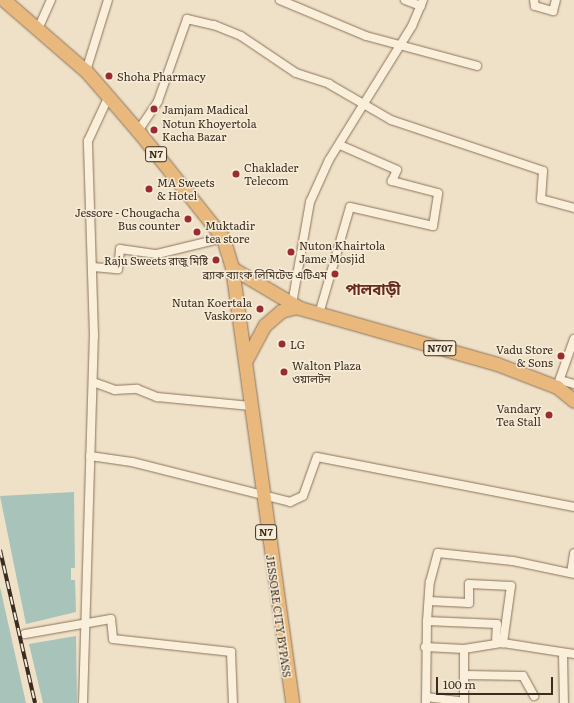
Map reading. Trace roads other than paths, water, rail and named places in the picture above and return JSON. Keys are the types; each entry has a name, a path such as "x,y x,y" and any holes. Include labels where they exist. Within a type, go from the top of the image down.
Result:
{"highway":[{"name":"N7","path":"4,0 86,71 138,131 222,238 232,268 245,361"},
{"path":"232,268 296,306"},
{"path":"245,361 256,336 272,318 285,309 296,306"},
{"name":"N707","path":"296,306 319,314 497,364 559,384 574,401"},
{"name":"JESSORE CITY BYPASS","path":"245,361 262,497 292,703"}],"street":[{"path":"38,29 51,0"},
{"path":"86,71 108,0"},
{"path":"280,0 366,36 401,43 477,66"},
{"path":"296,306 310,202 340,145 401,43 422,3 405,0"},
{"path":"534,0 535,6 553,11 556,0"},
{"path":"138,131 158,100 187,19 241,36 296,73 329,84 350,94 363,107 461,146 543,171 541,199 574,208"},
{"path":"83,703 84,623 93,382 93,267 88,141 108,98"},
{"path":"319,314 350,207 433,226 438,194 392,181 397,170 340,145"},
{"path":"93,267 118,269 120,249 157,254 222,238"},
{"path":"574,339 559,384 574,384"},
{"path":"93,382 115,390 136,389 157,397 251,406"},
{"path":"90,456 132,462 262,497 300,500 317,457 574,507"},
{"path":"464,649 464,703 426,700 427,621 429,601 438,553 513,561 572,574 574,553"},
{"path":"429,601 469,603 469,584 511,586 500,643"},
{"path":"25,634 111,619 113,639 231,652 233,703"},
{"path":"427,621 497,624 500,643"},
{"path":"426,647 464,649 500,643 563,654 574,654"},
{"path":"563,654 564,703"},
{"path":"465,675 522,676 534,696"}],"water":[{"path":"74,492 75,568 71,568 71,580 75,580 76,612 26,624 0,496"},
{"path":"0,587 26,703 0,703"},
{"path":"76,636 77,703 43,703 29,644"}],"railway":[{"path":"0,550 35,703"}],"place":[{"name":"Shoha Pharmacy","path":"109,76"},
{"name":"Jamjam Madical","path":"154,109"},
{"name":"Notun Khoyertola Kacha Bazar","path":"154,130"},
{"name":"Chaklader Telecom","path":"236,174"},
{"name":"MA Sweets & Hotel","path":"149,189"},
{"name":"Jessore - Chougacha Bus counter","path":"188,219"},
{"name":"Muktadir tea store","path":"197,232"},
{"name":"Nuton Khairtola Jame Mosjid","path":"291,252"},
{"name":"Raju Sweets রাজু মিষ্টি","path":"216,260"},
{"name":"ব্র্যাক ব্যাংক লিমিটেড এটিএম","path":"335,274"},
{"name":"Nutan Koertala Vaskorzo","path":"260,309"},
{"name":"LG","path":"282,344"},
{"name":"Vadu Store & Sons","path":"561,356"},
{"name":"Walton Plaza ওয়ালটন","path":"284,372"},
{"name":"Vandary Tea Stall","path":"549,415"}],"district":[{"name":"পালবাড়ী","path":"373,289"}]}
